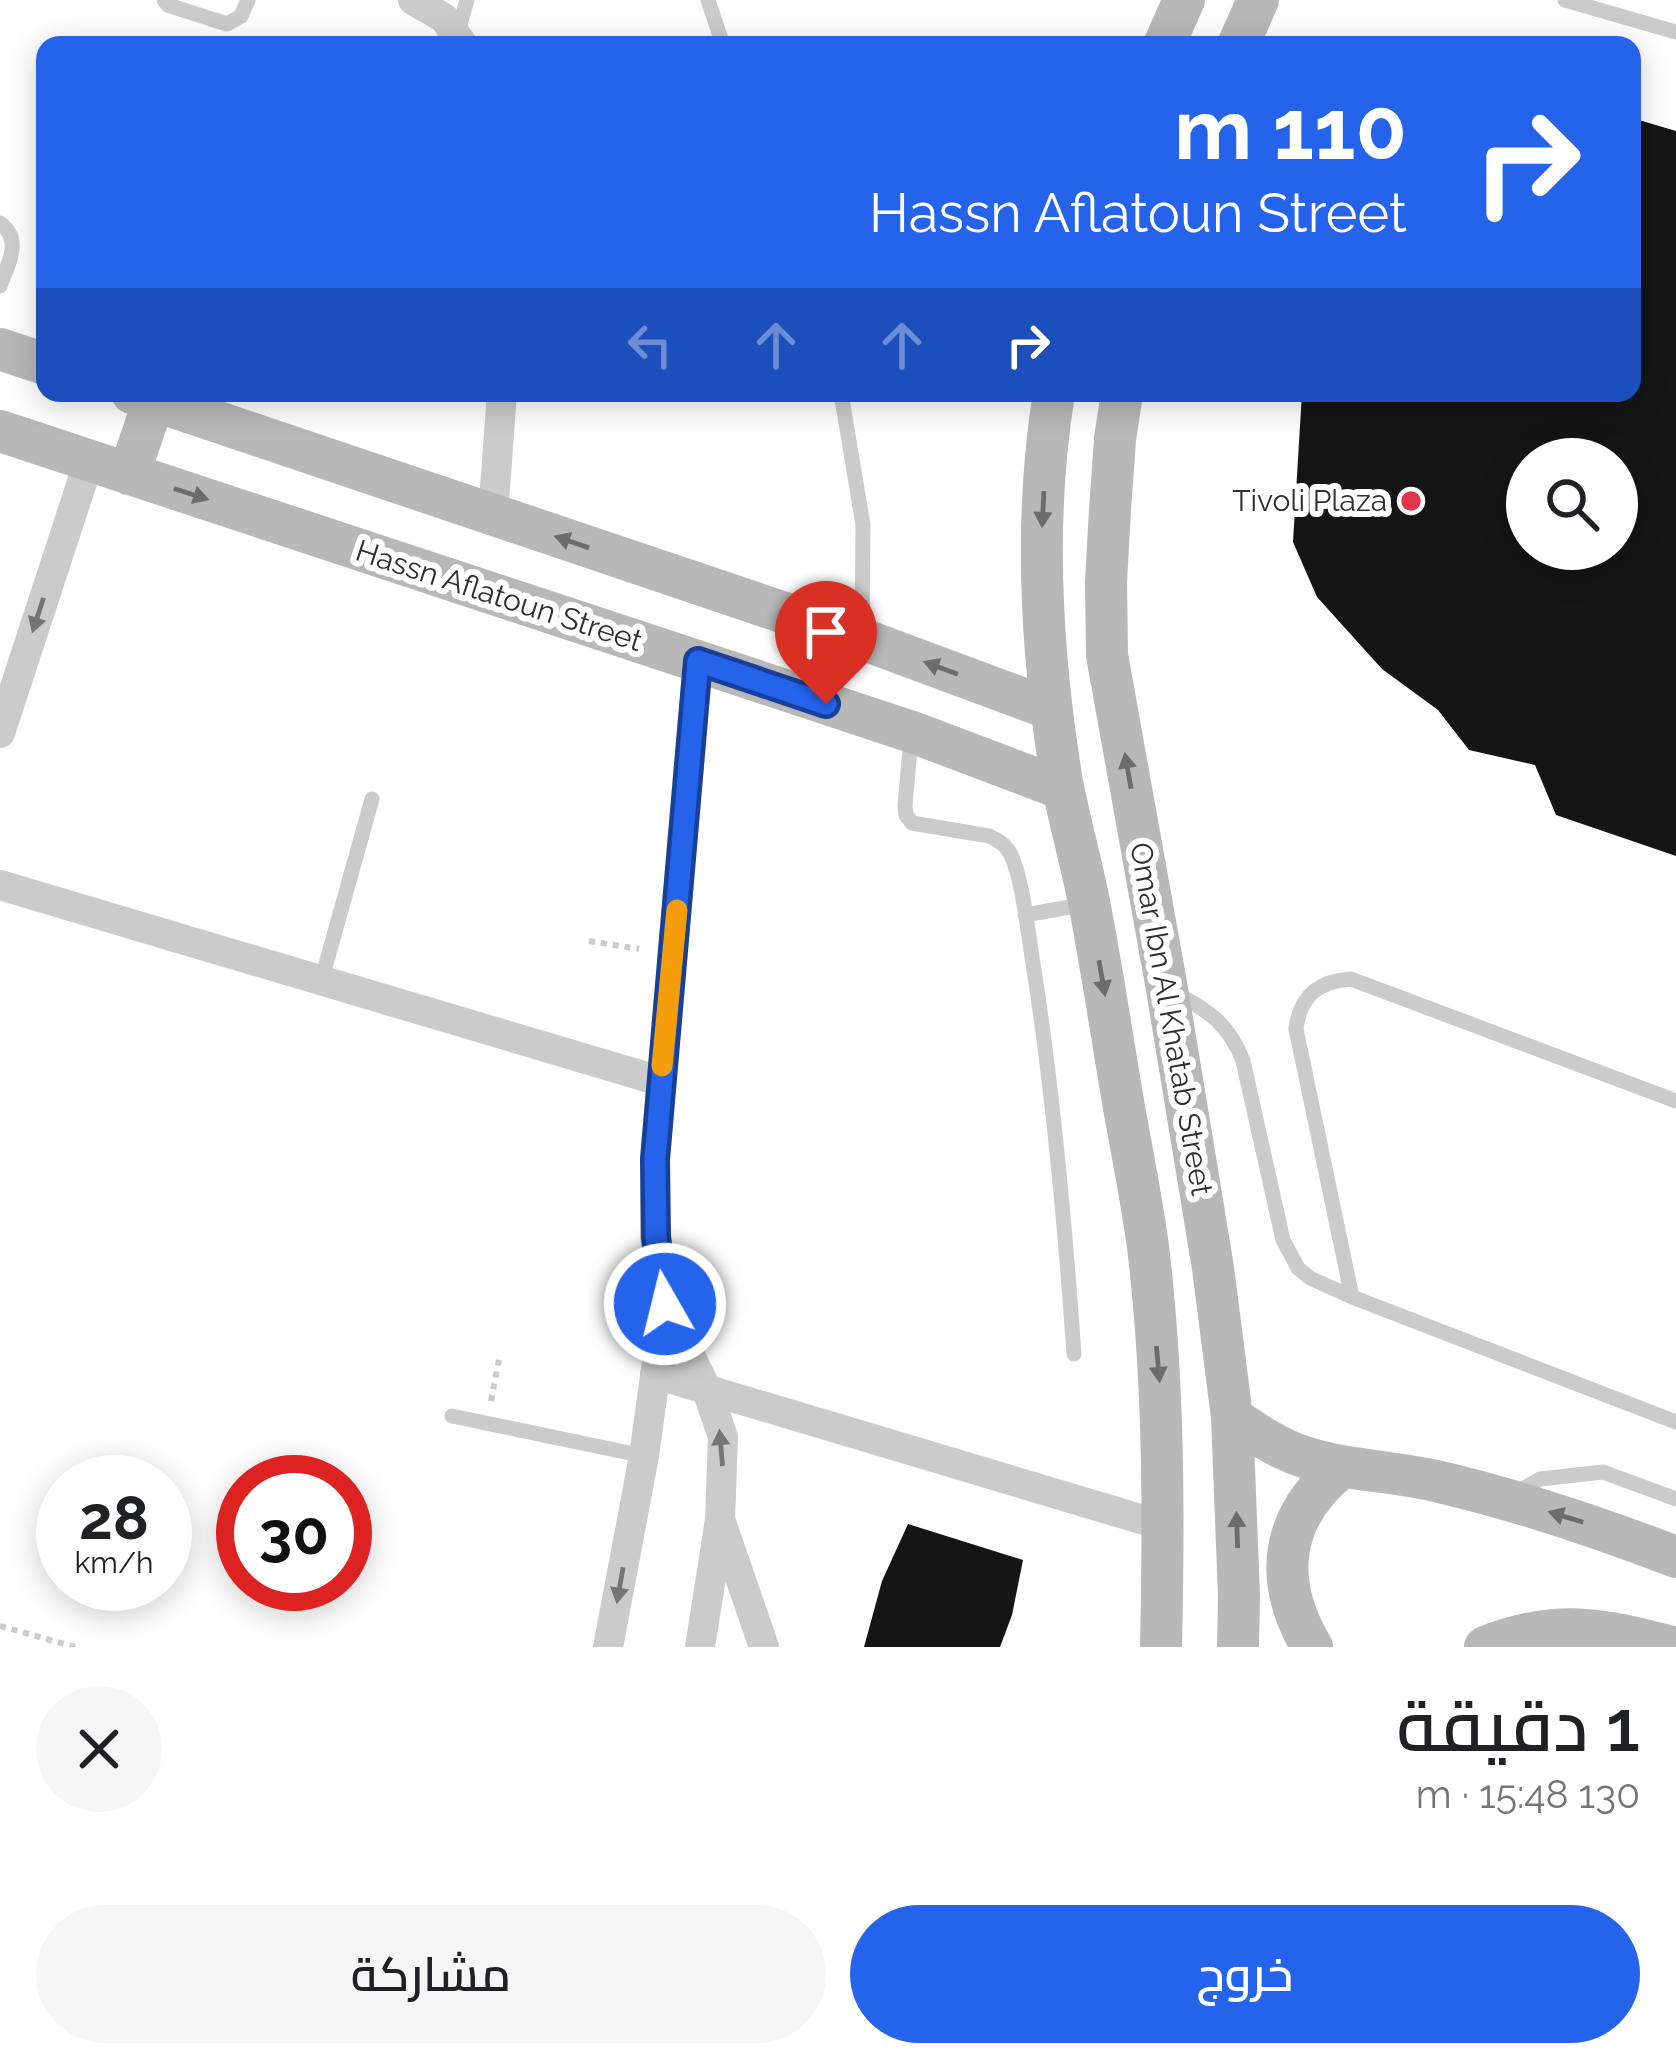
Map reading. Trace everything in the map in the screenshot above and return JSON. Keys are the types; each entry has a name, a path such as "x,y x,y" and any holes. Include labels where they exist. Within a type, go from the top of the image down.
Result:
{"street":[{"path":"412,0 444,18 457,36"},
{"path":"1168,36 1184,0"},
{"path":"1242,36 1258,0"},
{"path":"0,349 36,361"},
{"path":"0,733 7,685 109,467 164,402"},
{"path":"172,402 862,639 1051,709"},
{"path":"493,515 501,402"},
{"name":"Omar Ibn Al Khatab Street","path":"1052,402 1042,520 1043,617 1051,709 1148,1246 1160,1386 1161,1647"},
{"name":"Omar Ibn Al Khatab Street","path":"1121,402 1109,529 1107,655 1213,1268 1232,1417 1238,1647"},
{"name":"Hassn Aflatoun Street","path":"0,431 912,732 1064,788"},
{"path":"608,1647 644,1456 665,1304 656,1237 655,1159 698,661"},
{"path":"0,885 661,1081"},
{"path":"665,1304 707,1390 723,1437 720,1520 700,1647"},
{"path":"655,1375 1164,1526"},
{"path":"1232,1417 1267,1441 1302,1456 1507,1498 1676,1557"},
{"path":"1312,1647 1290,1602 1288,1551 1306,1503 1342,1467"},
{"path":"720,1520 764,1647"},
{"path":"1485,1647 1519,1634 1565,1628 1614,1632 1672,1647"}],"lane":[{"path":"164,0 227,24 241,16 248,0"},
{"path":"461,36 467,0"},
{"path":"708,0 721,36"},
{"path":"1565,0 1676,32"},
{"path":"0,223 8,229 13,248 0,286"},
{"path":"842,402 863,525 862,639"},
{"path":"912,732 906,815 912,823 989,836 1012,859 1046,1052 1062,1184 1074,1354"},
{"path":"320,982 371,799"},
{"path":"1025,915 1089,904"},
{"path":"1352,1297 1296,1029 1298,1012 1318,986 1351,980 1676,1101"},
{"path":"1167,989 1213,1014 1237,1042 1282,1240 1298,1268 1352,1297 1676,1422"},
{"path":"452,1416 644,1456"},
{"path":"1507,1498 1540,1479 1604,1472 1676,1499"}],"path":[{"path":"590,941 674,954"},
{"path":"487,1423 500,1354"},
{"path":"0,1626 75,1647"}],"building":[{"name":"Tivoli Plaza","path":"1641,121 1676,131 1676,856 1556,815 1535,765 1469,750 1438,710 1382,669 1317,597 1293,542 1301,402 1641,402"},
{"path":"908,1524 1023,1560 1000,1647 864,1647 882,1581"}],"slow traffic":[{"path":"662,1066 677,910"}],"place":[{"name":"Tivoli Plaza","path":"1411,501"}],"route":[{"path":"665,1304 656,1237 655,1159 698,661 826,704"}]}
